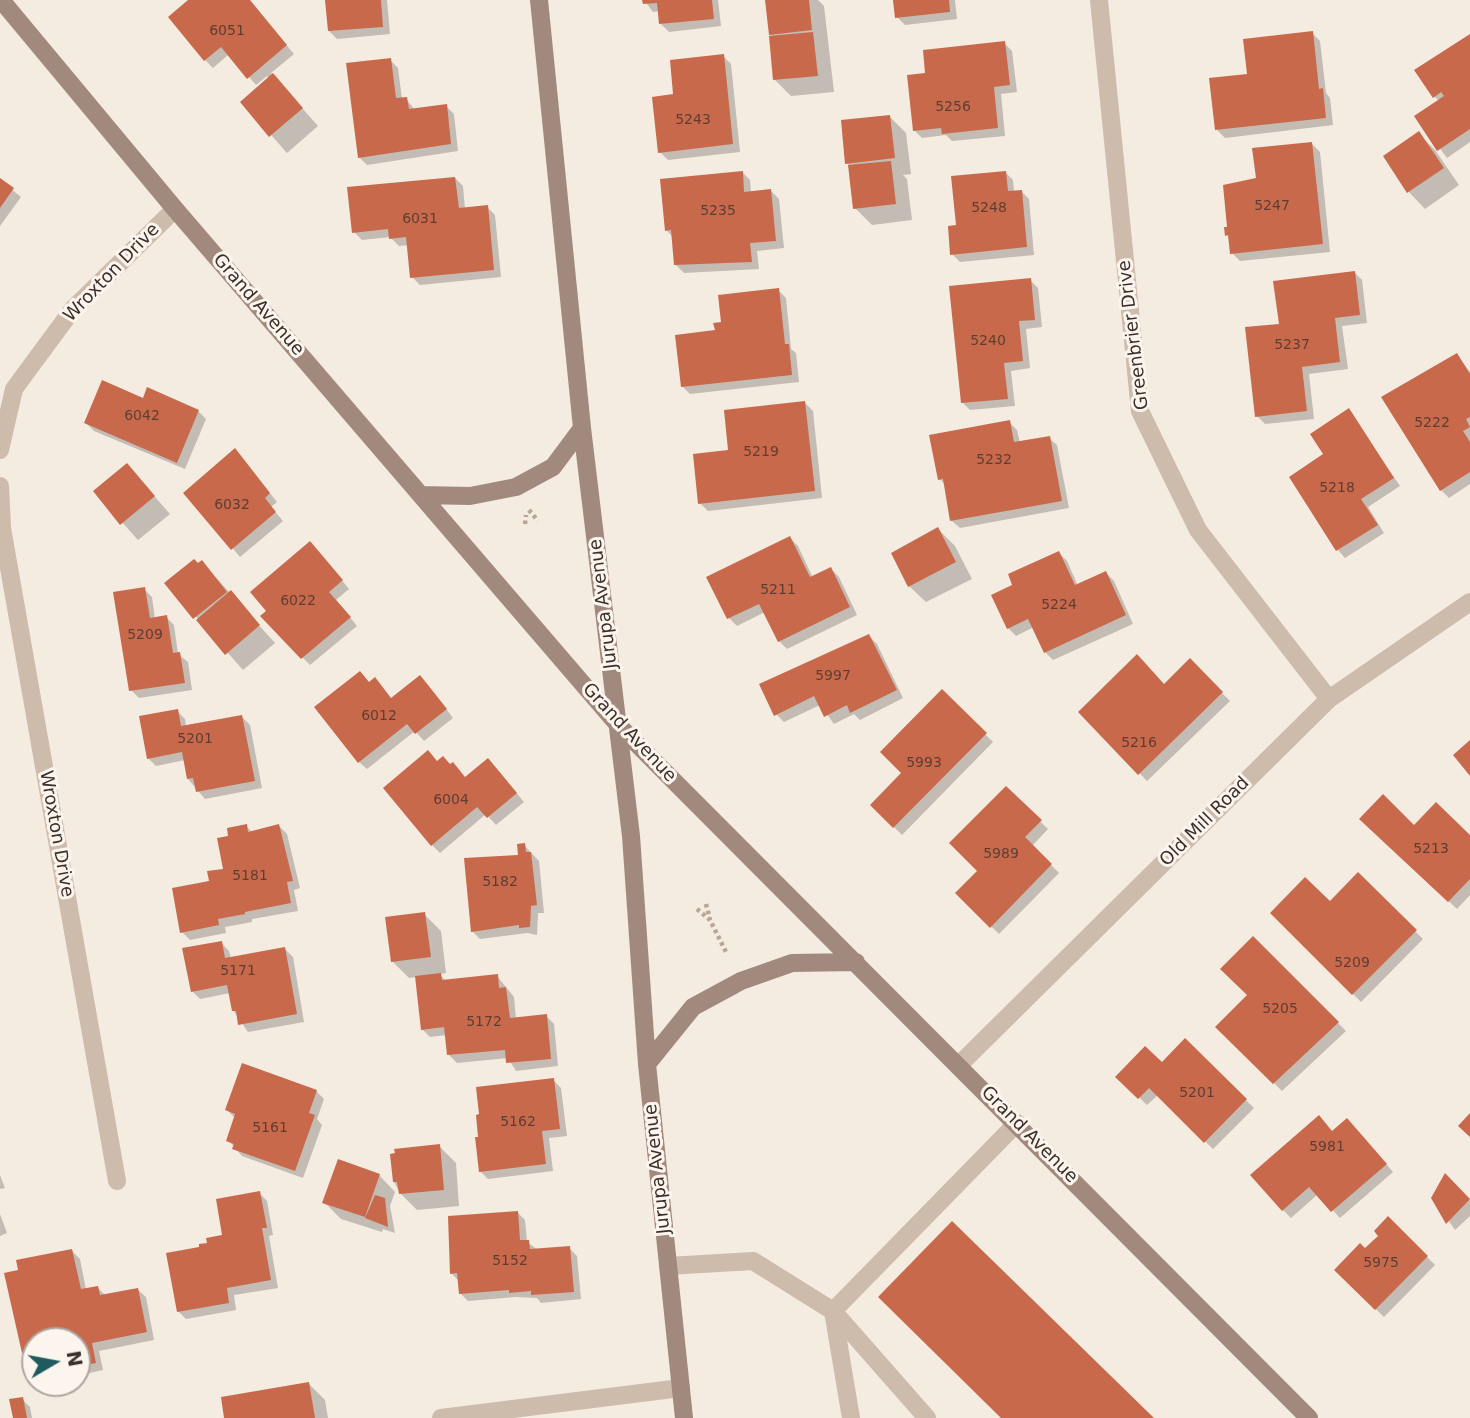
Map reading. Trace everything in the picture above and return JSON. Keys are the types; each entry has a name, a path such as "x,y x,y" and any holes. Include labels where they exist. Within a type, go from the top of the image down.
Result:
{"main road":[{"name":"Grand Avenue","path":"1,0 175,209 619,726 1309,1418"},
{"name":"Jurupa Avenue","path":"539,0 582,428 631,836 647,1064 684,1418"},
{"path":"421,495 470,496 516,487 553,467 582,428"},
{"path":"647,1064 693,1007 741,981 792,963 856,962"}],"street":[{"name":"Greenbrier Drive","path":"1099,0 1140,411 1198,530 1329,699"},
{"name":"Wroxton Drive","path":"0,450 14,388 73,309 175,209"},
{"name":"Wroxton Drive","path":"0,486 2,528 117,1181"},
{"name":"Old Mill Road","path":"959,1065 1329,699 1470,602"},
{"path":"833,1311 1017,1123"},
{"path":"668,1266 753,1261 833,1311 927,1418"},
{"path":"833,1311 851,1418"},
{"path":"441,1418 681,1388"}],"path":[{"path":"706,904 710,920 727,954"},
{"path":"696,909 710,920"}],"building":[{"path":"188,0 250,0 287,45 247,79 221,47 204,61 168,17"},
{"path":"325,0 381,0 383,27 328,31"},
{"path":"642,0 712,0 714,19 659,24 657,3 643,4"},
{"path":"765,0 809,0 812,30 769,35"},
{"path":"893,0 949,0 950,12 895,18"},
{"path":"1313,31 1319,89 1323,88 1326,118 1215,130 1209,78 1247,74 1243,39"},
{"path":"813,32 818,76 773,80 769,36"},
{"path":"1470,34 1470,129 1437,151 1414,116 1444,96 1441,92 1433,98 1414,70"},
{"path":"1005,41 1010,85 994,87 998,128 942,134 941,128 913,131 907,75 925,73 923,50"},
{"path":"724,54 733,144 658,153 652,97 673,94 670,60"},
{"path":"391,58 396,98 407,97 409,109 447,104 451,144 358,158 346,63"},
{"path":"273,73 303,108 269,137 240,102"},
{"path":"890,115 895,158 845,164 841,120"},
{"path":"1419,131 1444,168 1407,193 1383,156"},
{"path":"1312,142 1323,244 1230,254 1228,235 1225,236 1224,227 1227,227 1223,185 1256,178 1252,148"},
{"path":"891,161 896,204 853,209 848,165"},
{"path":"743,171 744,192 771,189 776,241 750,243 752,262 674,265 671,230 665,231 660,179"},
{"path":"1006,171 1008,191 1022,190 1027,247 950,255 948,226 956,225 951,176"},
{"path":"455,177 459,208 488,205 494,270 410,278 406,237 389,239 388,229 352,233 347,187"},
{"path":"0,178 14,188 0,208"},
{"path":"1355,271 1360,315 1335,318 1340,362 1302,367 1307,411 1255,417 1245,327 1279,324 1273,281"},
{"path":"1031,278 1035,320 1019,321 1023,361 1004,363 1008,399 961,403 949,286"},
{"path":"779,288 785,344 789,344 792,375 681,387 675,335 715,330 713,323 721,322 718,295"},
{"path":"1457,353 1470,374 1470,417 1466,419 1470,427 1463,431 1470,442 1470,472 1440,491 1381,397"},
{"path":"102,380 143,398 147,387 199,410 177,463 84,423"},
{"path":"805,401 815,491 698,504 693,454 728,450 724,410"},
{"path":"1349,408 1394,478 1361,499 1378,525 1336,551 1289,477 1323,454 1310,434"},
{"path":"1010,420 1014,442 1050,436 1062,501 950,521 943,479 938,480 929,435"},
{"path":"235,448 270,493 265,498 276,512 231,550 183,493"},
{"path":"127,463 155,496 120,525 93,491"},
{"path":"938,527 956,562 908,587 891,553"},
{"path":"790,536 810,577 831,567 850,607 778,642 759,604 727,619 706,577"},
{"path":"310,541 343,580 329,592 351,617 301,659 260,616 266,611 250,592"},
{"path":"1059,551 1075,585 1106,571 1126,615 1044,653 1028,619 1007,629 991,595 1012,585 1008,574"},
{"path":"194,559 198,563 202,560 227,592 193,619 164,583"},
{"path":"145,587 150,618 167,615 173,653 180,652 185,683 129,691 113,592"},
{"path":"231,590 260,625 225,655 196,620"},
{"path":"869,634 897,690 850,713 847,705 824,717 814,696 774,716 759,684"},
{"path":"1137,654 1164,684 1190,658 1223,692 1138,775 1078,712"},
{"path":"360,671 369,682 375,677 391,698 420,675 447,709 415,734 407,724 358,763 314,707"},
{"path":"942,689 987,733 893,828 870,805 901,773 880,752"},
{"path":"178,709 181,726 242,715 255,781 196,792 193,778 187,779 182,752 147,759 139,716"},
{"path":"1470,740 1470,776 1453,755"},
{"path":"428,750 437,761 443,756 450,764 453,762 465,777 488,758 517,793 487,818 477,807 431,846 383,788"},
{"path":"1006,786 1042,820 1025,837 1052,864 990,928 955,893 977,871 949,843"},
{"path":"1383,794 1414,825 1436,802 1470,835 1470,879 1448,902 1359,819"},
{"path":"247,824 248,832 279,824 293,881 287,882 291,903 218,919 219,925 180,933 172,888 209,881 207,871 223,869 217,838 228,836 227,828"},
{"path":"525,843 526,852 531,852 537,905 531,906 530,927 519,928 519,925 471,932 464,858 518,855 517,844"},
{"path":"1358,872 1417,930 1352,995 1270,913 1305,877 1330,901"},
{"path":"425,912 431,957 391,962 385,917"},
{"path":"1253,936 1339,1022 1273,1084 1215,1027 1247,995 1220,969"},
{"path":"222,941 225,958 285,947 297,1014 238,1025 227,985 191,992 182,948"},
{"path":"441,973 442,980 498,974 499,988 506,987 510,1018 547,1014 551,1059 506,1063 505,1050 447,1055 444,1027 421,1030 415,976"},
{"path":"1185,1038 1247,1099 1204,1143 1149,1088 1138,1099 1115,1077 1145,1046 1162,1062"},
{"path":"242,1063 317,1090 309,1113 315,1115 295,1171 232,1149 234,1144 226,1141 235,1114 225,1110"},
{"path":"554,1078 560,1129 542,1131 546,1164 479,1172 475,1137 478,1137 476,1115 479,1114 476,1087"},
{"path":"1470,1113 1470,1137 1458,1126"},
{"path":"1319,1115 1332,1131 1347,1118 1387,1164 1331,1212 1309,1187 1282,1211 1250,1175"},
{"path":"440,1144 444,1190 399,1194 397,1182 393,1182 390,1154 395,1153 394,1149"},
{"path":"338,1159 380,1174 365,1217 322,1203"},
{"path":"1445,1173 1470,1199 1446,1224 1431,1198"},
{"path":"260,1191 267,1228 262,1228 271,1280 227,1288 229,1303 177,1312 166,1253 199,1247 199,1244 207,1243 206,1238 222,1235 216,1199"},
{"path":"375,1195 385,1198 388,1227 365,1218"},
{"path":"518,1211 520,1240 529,1240 530,1249 570,1246 574,1292 531,1295 531,1291 509,1293 509,1290 459,1294 457,1273 450,1274 448,1216"},
{"path":"1388,1216 1428,1256 1375,1310 1334,1270 1360,1243 1365,1248 1378,1236 1374,1231"},
{"path":"952,1221 1154,1418 1001,1418 878,1297"},
{"path":"72,1249 81,1289 98,1286 100,1295 138,1288 147,1332 92,1343 96,1363 91,1364 91,1327 21,1327 21,1349 4,1273 18,1270 16,1260"},
{"path":"309,1382 315,1418 224,1418 221,1397"},
{"path":"23,1397 27,1418 13,1418 9,1399"}]}
